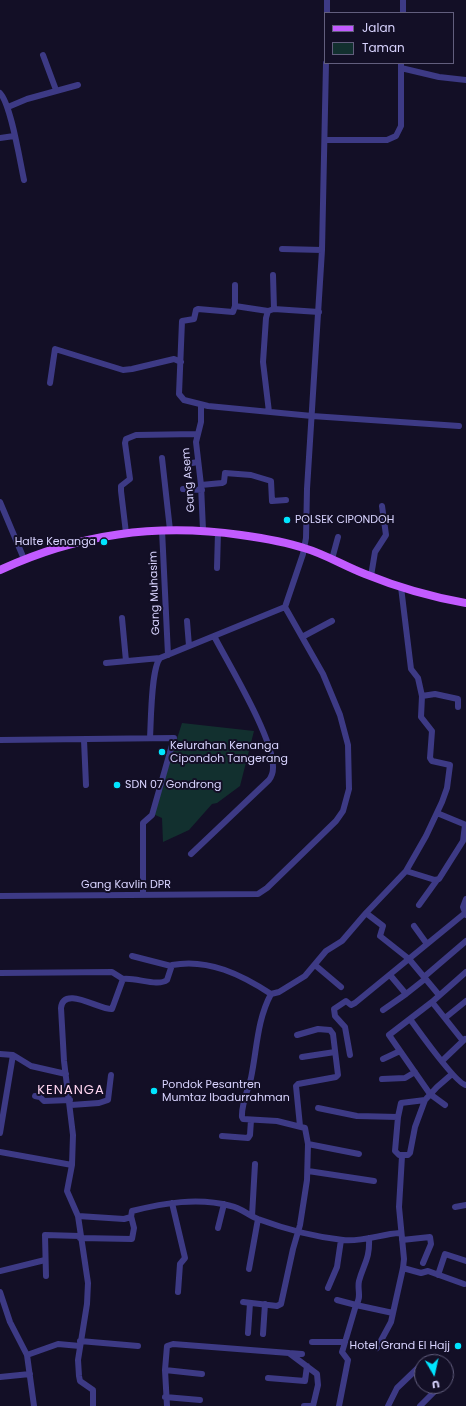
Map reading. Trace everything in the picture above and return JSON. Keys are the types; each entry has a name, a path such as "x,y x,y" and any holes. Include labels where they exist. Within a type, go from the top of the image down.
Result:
{"main road":[{"path":"0,570 24,559 91,539 126,532 203,530 264,538 304,548 401,587 466,603"}],"street":[{"path":"327,0 327,12"},
{"path":"402,12 403,0"},
{"path":"43,55 56,90"},
{"path":"326,64 322,250 304,548 285,607 302,636 332,621"},
{"path":"325,140 387,140 396,136 401,126 401,66 439,77 466,80"},
{"path":"8,107 56,90 78,85"},
{"path":"0,93 8,107 24,180"},
{"path":"0,138 14,136"},
{"path":"282,249 322,250"},
{"path":"269,412 263,362 266,318 271,310 274,275"},
{"path":"236,285 235,306 233,312 198,309 196,310 196,317 194,319 182,321 180,396 184,400 201,405 269,412 459,426"},
{"path":"235,306 271,310 319,312"},
{"path":"50,383 55,349 123,370 174,359 181,362"},
{"name":"Gang Asem","path":"201,405 200,427 197,434 198,462 202,487 203,530"},
{"path":"126,532 121,492 121,486 130,479 125,443 126,439 136,435 197,434"},
{"name":"Gang Muhasim","path":"162,458 166,530 168,655"},
{"path":"186,464 198,462"},
{"path":"183,489 222,483 225,473 251,475 271,481 272,501 286,500"},
{"path":"0,502 24,559"},
{"path":"371,576 375,552 386,535 382,506"},
{"path":"217,568 218,532"},
{"path":"332,559 338,537"},
{"path":"243,1302 277,1306 281,1304 292,1248 298,1232 308,1171 308,1144 306,1128 276,1121 243,1119 242,1115 250,1079 258,1029 266,1004 271,994 305,976 326,951 342,941 406,871 426,836 447,788 450,765 430,760 432,731 421,717 422,696 418,678 411,669 401,587"},
{"path":"106,663 160,658 285,607"},
{"path":"122,618 126,661"},
{"path":"187,621 189,646"},
{"path":"191,854 269,780 273,771 272,759 262,728 214,636"},
{"name":"Gang Kavlin DPR","path":"0,896 251,895 258,894 267,888 336,821 347,802 349,766 346,732 323,674 302,636"},
{"path":"150,738 153,685 157,663 160,658"},
{"path":"422,696 436,694 458,699 458,707"},
{"path":"0,740 174,738 152,815 143,823 143,895"},
{"path":"84,740 86,785"},
{"path":"419,905 463,841 466,825 437,813"},
{"path":"406,871 437,880"},
{"path":"350,1055 345,1027 336,1016 334,1009 344,1001 350,1005 353,1004 465,914 462,907 466,899"},
{"path":"366,913 384,928 380,936 409,959 439,995"},
{"path":"414,926 427,944"},
{"path":"383,1010 406,994 466,941"},
{"path":"132,956 171,966 180,963 199,964 220,968 239,975 271,994"},
{"path":"315,965 341,987"},
{"path":"0,973 112,972 123,979 130,978 164,982 167,980 171,966"},
{"path":"445,1104 430,1094 389,1035 432,1002 466,972"},
{"path":"390,975 406,994"},
{"path":"93,1406 93,1390 80,1381 79,1376 80,1343 87,1304 88,1283 78,1216 67,1191 72,1165 73,1135 61,1021 63,1002 66,998 74,998 112,1008 123,979"},
{"path":"445,1018 466,1001"},
{"path":"432,1002 464,1039 442,1061"},
{"path":"410,1019 452,1074 463,1085 466,1085"},
{"path":"297,1034 318,1030 330,1030 333,1034 338,1076 298,1084 296,1086 300,1126"},
{"path":"383,1059 400,1051"},
{"path":"302,1058 335,1052"},
{"path":"0,1054 13,1055 31,1066 66,1074"},
{"path":"0,1133 3,1104 13,1055"},
{"path":"382,1079 405,1078 415,1072"},
{"path":"402,1156 410,1153 415,1127 425,1100 452,1074"},
{"path":"35,1096 40,1097 44,1102 100,1103 108,1100 111,1075"},
{"path":"402,1156 395,1151 398,1117 402,1102 425,1100"},
{"path":"318,1108 357,1116 398,1117"},
{"path":"222,1136 248,1138 251,1120"},
{"path":"308,1144 359,1154"},
{"path":"0,1152 72,1165"},
{"path":"377,1348 388,1329 403,1268 402,1240 400,1233 399,1190 402,1156"},
{"path":"252,1216 255,1164"},
{"path":"308,1171 374,1181"},
{"path":"46,1276 45,1235 132,1239 134,1228 131,1216 132,1211 172,1203 199,1201 224,1204 232,1206 258,1219 298,1232 341,1240 355,1241 400,1233"},
{"path":"172,1203 185,1258 180,1264 178,1292"},
{"path":"218,1228 224,1204"},
{"path":"454,1207 466,1205"},
{"path":"78,1216 122,1219 131,1216"},
{"path":"249,1269 258,1219"},
{"path":"402,1240 430,1237 431,1244 423,1263"},
{"path":"339,1406 348,1360 342,1352 356,1305 359,1300 359,1282 367,1261 369,1238"},
{"path":"328,1288 337,1267 341,1240"},
{"path":"438,1275 445,1254 466,1261"},
{"path":"0,1271 45,1260"},
{"path":"403,1268 421,1273 428,1271 464,1284"},
{"path":"0,1292 10,1322 27,1355 34,1406"},
{"path":"337,1300 393,1313"},
{"path":"248,1332 250,1303"},
{"path":"263,1334 265,1304"},
{"path":"312,1342 345,1342"},
{"path":"27,1355 58,1344 80,1343 138,1346"},
{"path":"166,1406 165,1370 167,1346 173,1344 302,1354"},
{"path":"289,1353 313,1370 318,1377 313,1406 304,1406"},
{"path":"268,1378 305,1381 307,1366"},
{"path":"165,1370 202,1374"},
{"path":"388,1406 397,1388 414,1372"},
{"path":"0,1377 30,1374"},
{"path":"420,1406 432,1394"},
{"path":"165,1397 200,1400"}],"green space":[{"path":"182,723 254,731 240,786 217,803 212,804 189,830 163,842 162,818 153,814"}],"place":[{"name":"POLSEK CIPONDOH","path":"287,520"},
{"name":"Halte Kenanga","path":"104,542"},
{"name":"Kelurahan Kenanga Cipondoh Tangerang","path":"162,752"},
{"name":"SDN 07 Gondrong","path":"117,785"},
{"name":"Pondok Pesantren Mumtaz Ibadurrahman","path":"154,1091"},
{"name":"Hotel Grand El Hajj","path":"458,1346"}],"district":[{"name":"KENANGA","path":"71,1091"}]}
